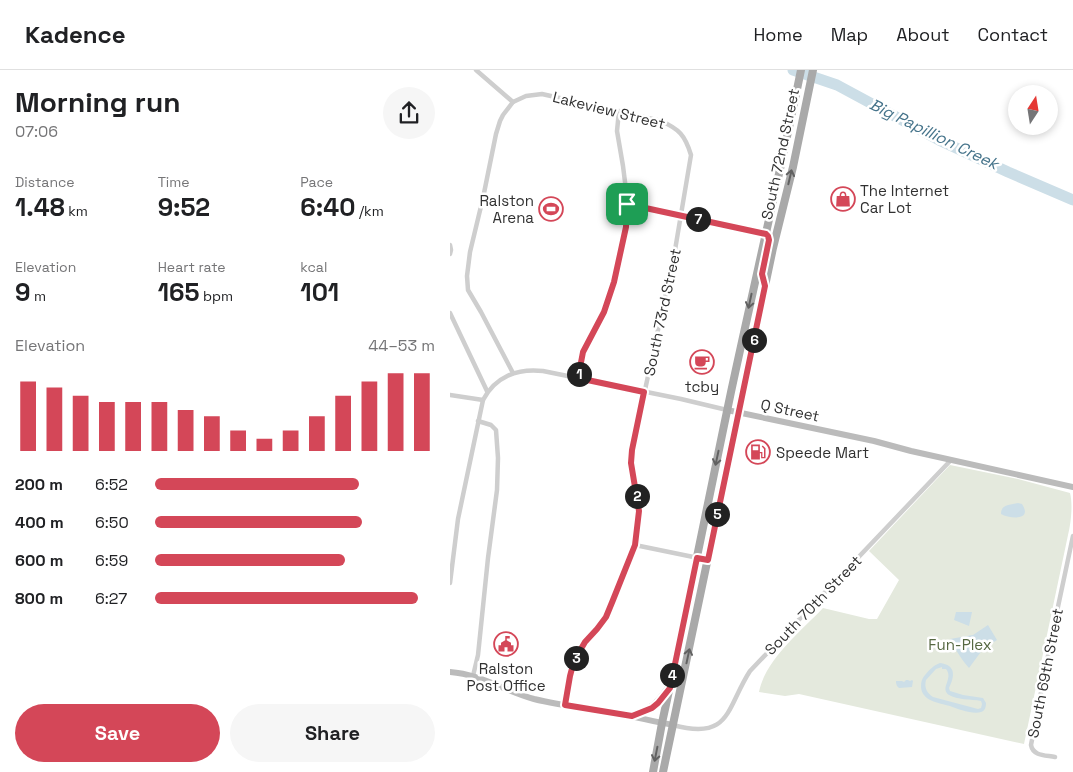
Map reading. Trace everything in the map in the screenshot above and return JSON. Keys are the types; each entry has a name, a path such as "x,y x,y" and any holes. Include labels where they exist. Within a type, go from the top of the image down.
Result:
{"main road":[{"name":"South 72nd Street","path":"653,772 727,410 801,70"},
{"name":"South 72nd Street","path":"663,772 765,286 813,70"},
{"path":"765,286 762,274 769,240 766,234"},
{"name":"Q Street","path":"727,410 874,441 1073,487"},
{"path":"450,672 459,672 473,676 525,696 673,725"},
{"path":"632,716 652,708 670,688"}],"street":[{"path":"476,70 513,102 503,115 496,134 470,252 468,290 513,373"},
{"name":"Lakeview Street","path":"513,102 526,96 542,94 661,120 682,134 688,143"},
{"path":"578,378 583,352 604,312 614,282 626,227 627,204 617,131 620,111"},
{"name":"South 73rd Street","path":"565,705 574,661 585,642 606,617 635,545 639,511 631,456 661,319 681,215 691,154 688,143"},
{"path":"627,204 766,234"},
{"path":"450,245 450,254"},
{"path":"450,313 487,392"},
{"name":"Q Street","path":"482,400 493,385 513,373 534,370 727,410"},
{"path":"450,395 482,400 458,519 450,583"},
{"path":"473,676 478,655 498,475 496,430 491,425 478,421"},
{"name":"South 70th Street","path":"673,725 700,729 722,721 750,671 951,460"},
{"name":"South 69th Street","path":"1055,757 1036,754 1031,744 1073,536"},
{"path":"635,545 708,560"}],"green space":[{"name":"Fun-Plex","path":"950,465 1018,479 1070,493 1071,519 1069,530 1024,744 799,694 785,696 759,692 768,669 776,657 823,608 869,619 877,619 899,580 869,551"}],"shaded area":[{"path":"1018,503 1022,504 1025,510 1023,516 1014,518 1001,514 1004,507"},
{"path":"956,612 972,612 969,626 954,620"},
{"path":"988,625 997,640 983,649 969,668 950,639 973,635"},
{"path":"940,663 949,666 953,672 950,691 983,698 986,703 983,711 974,713 966,711 936,702 924,695 921,686 922,679 934,666","holes":["942,667 942,669 946,669 948,673 946,692 952,697 981,701 981,708 978,709 933,697 929,694 926,688 926,680 936,669"]},
{"path":"906,680 913,681 912,687 899,688 897,686 896,681 904,682"}],"waterway":[{"name":"Big Papillion Creek","path":"793,70 837,85 939,140 1073,200"}],"place":[{"name":"The Internet Car Lot","path":"843,199"},
{"name":"Ralston Arena","path":"551,209"},
{"name":"tcby","path":"702,362"},
{"name":"Speede Mart","path":"758,452"},
{"name":"Ralston Post Office","path":"506,644"}],"route":[{"path":"627,204 766,234 769,240 762,274 765,286 708,560 697,558 670,688 652,708 632,716 565,705 574,661 585,642 606,617 635,545 639,511 631,463 644,392 578,378 583,352 604,312 614,282 626,227 627,204"}]}
